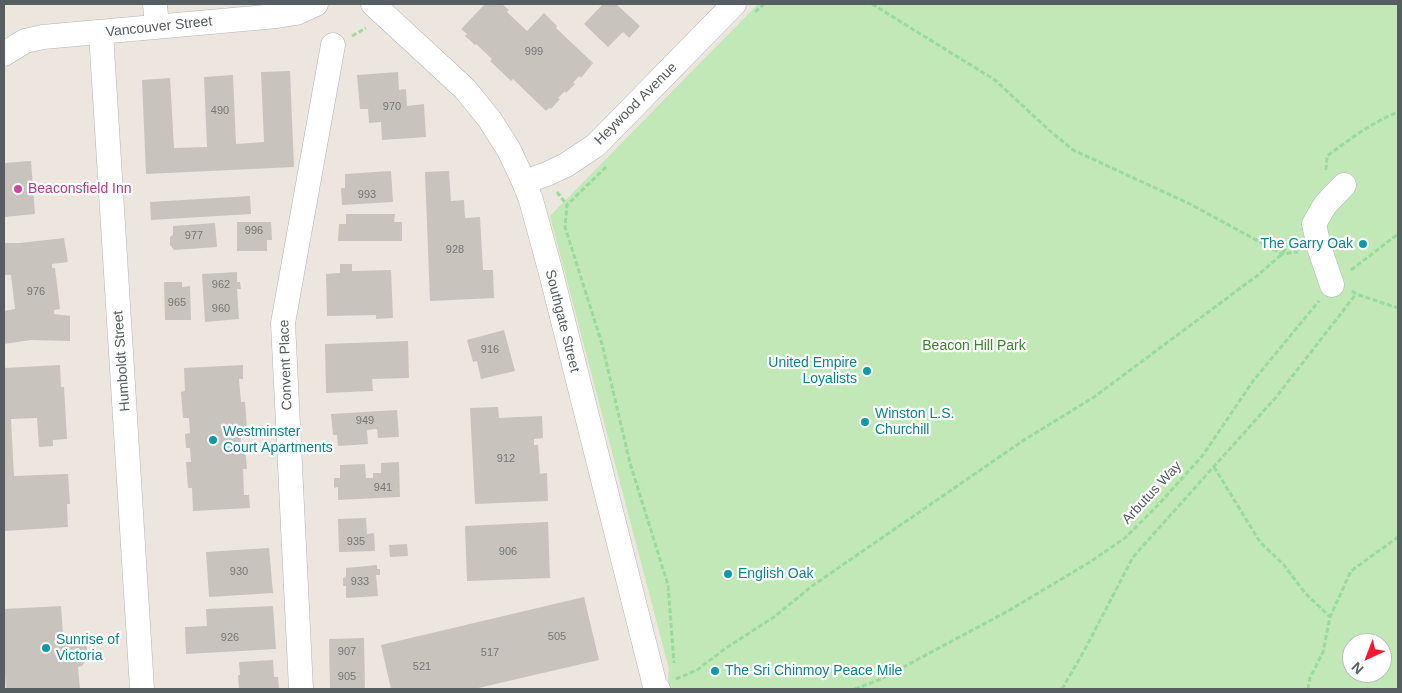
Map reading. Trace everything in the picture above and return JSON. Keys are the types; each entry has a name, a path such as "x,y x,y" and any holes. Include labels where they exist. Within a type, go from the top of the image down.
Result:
{"street":[{"name":"Southgate Street","path":"373,4 465,89 490,120 510,150 524,182 531,200 548,264 655,686 658,689"},
{"name":"Vancouver Street","path":"4,54 25,41 101,32 156,15 306,8"},
{"name":"Heywood Avenue","path":"524,182 566,166 596,146 743,9"},
{"name":"Humboldt Street","path":"101,32 142,689"},
{"name":"Convent Place","path":"301,689 283,323 333,45"},
{"path":"1336,282 1319,247 1314,224 1325,205 1344,184"}],"path":[{"path":"743,9 764,4"},
{"path":"872,4 995,80 1073,150 1190,204 1282,254 1303,252 1319,247"},
{"path":"608,165 567,205 565,227 602,344 630,463 668,585 675,679 697,670 726,648 774,617 812,586 941,497 1024,440 1094,397 1178,336 1258,275 1282,254"},
{"name":"Arbutus Way","path":"856,689 881,679 1008,611 1090,562 1125,538 1159,504 1203,454 1253,381 1336,282 1398,234"},
{"path":"1336,282 1356,294 1398,308"},
{"path":"1062,689 1133,557 1277,396 1356,294"},
{"path":"1214,467 1260,542 1284,565 1305,593 1330,617"},
{"path":"1308,689 1310,678 1323,652 1330,617 1351,571 1398,537"}],"green space":[{"name":"Beacon Hill Park","path":"758,4 1398,4 1398,689 667,689 669,669 550,216"}],"building":[{"path":"485,4 502,4 509,10 507,12 527,31 544,13 557,26 556,28 593,63 581,78 579,76 573,83 575,84 566,93 565,91 558,98 560,99 551,109 549,108 546,111 513,79 511,81 490,61 492,59 465,36 467,34 461,29"},
{"path":"603,4 616,4 640,26 629,38 623,32 608,47 584,24"},
{"path":"290,71 294,167 146,174 142,80 170,78 174,148 207,147 204,77 233,75 236,144 264,142 261,72"},
{"path":"398,72 399,90 406,89 407,106 424,104 426,137 382,140 381,122 369,123 368,109 360,109 357,75"},
{"name":"Beaconsfield Inn","path":"31,161 35,214 4,217 4,163"},
{"path":"391,171 393,202 342,205 341,188 345,188 345,174"},
{"path":"449,171 451,201 464,200 465,218 480,217 483,270 493,270 494,298 430,301 425,172"},
{"path":"250,196 251,214 151,220 150,202"},
{"path":"346,214 395,214 394,222 402,222 402,241 338,241 339,224 346,224"},
{"path":"237,222 271,222 272,240 267,240 267,251 237,251"},
{"path":"215,223 217,247 174,250 170,245 173,226"},
{"path":"64,238 68,262 52,264 52,268 55,268 60,309 54,310 54,314 70,316 70,341 31,340 4,344 4,311 15,309 11,275 4,275 4,243"},
{"path":"340,264 352,264 352,271 391,270 393,318 376,319 376,315 327,316 326,274 340,273"},
{"path":"237,272 237,282 240,282 241,289 237,289 239,319 205,322 202,274"},
{"path":"164,282 182,282 182,287 190,286 191,320 165,320"},
{"path":"504,330 515,371 481,379 477,361 473,362 467,340"},
{"path":"408,341 409,378 372,379 373,391 326,393 325,344"},
{"path":"60,365 61,387 64,387 67,439 53,440 53,446 39,447 37,418 11,419 14,476 68,474 70,504 67,504 68,527 4,531 4,368"},
{"name":"Westminster Court Apartments","path":"243,365 243,379 239,379 241,402 245,402 247,428 240,429 241,446 245,446 247,469 243,469 244,495 249,495 250,508 193,511 192,488 188,488 186,462 191,462 190,448 186,448 185,434 190,433 189,418 183,418 181,392 185,391 184,368"},
{"path":"498,407 499,418 542,416 543,438 534,439 534,445 538,445 540,474 547,473 548,501 475,504 470,408"},
{"path":"397,410 399,437 378,438 377,429 367,430 368,444 338,446 337,435 333,435 331,414"},
{"path":"399,462 400,497 338,500 338,487 334,488 334,478 340,478 340,465 365,464 366,478 373,478 373,473 381,473 381,463"},
{"path":"366,518 367,534 374,533 375,551 339,552 338,519"},
{"path":"548,522 550,578 467,581 465,526"},
{"path":"407,544 408,556 390,557 389,545"},
{"path":"269,548 273,593 209,597 206,552"},
{"path":"377,565 377,569 380,569 380,575 376,575 378,596 346,598 346,586 343,586 343,578 346,577 346,568"},
{"path":"584,597 599,660 474,689 391,689 381,645"},
{"name":"Sunrise of Victoria","path":"61,606 63,635 77,634 86,640 88,657 82,666 78,667 80,689 6,689 4,675 4,609"},
{"path":"273,606 276,649 186,654 185,627 207,626 206,609"},
{"path":"364,638 365,689 330,689 329,639"},
{"path":"273,660 274,677 278,677 279,689 239,689 239,662"}],"place":[{"name":"Beaconsfield Inn","path":"18,189"},
{"name":"The Garry Oak","path":"1363,244"},
{"name":"United Empire Loyalists","path":"867,371"},
{"name":"Winston L.S. Churchill","path":"865,422"},
{"name":"Westminster Court Apartments","path":"213,440"},
{"name":"English Oak","path":"728,574"},
{"name":"Sunrise of Victoria","path":"46,648"},
{"name":"The Sri Chinmoy Peace Mile","path":"715,671"}]}
